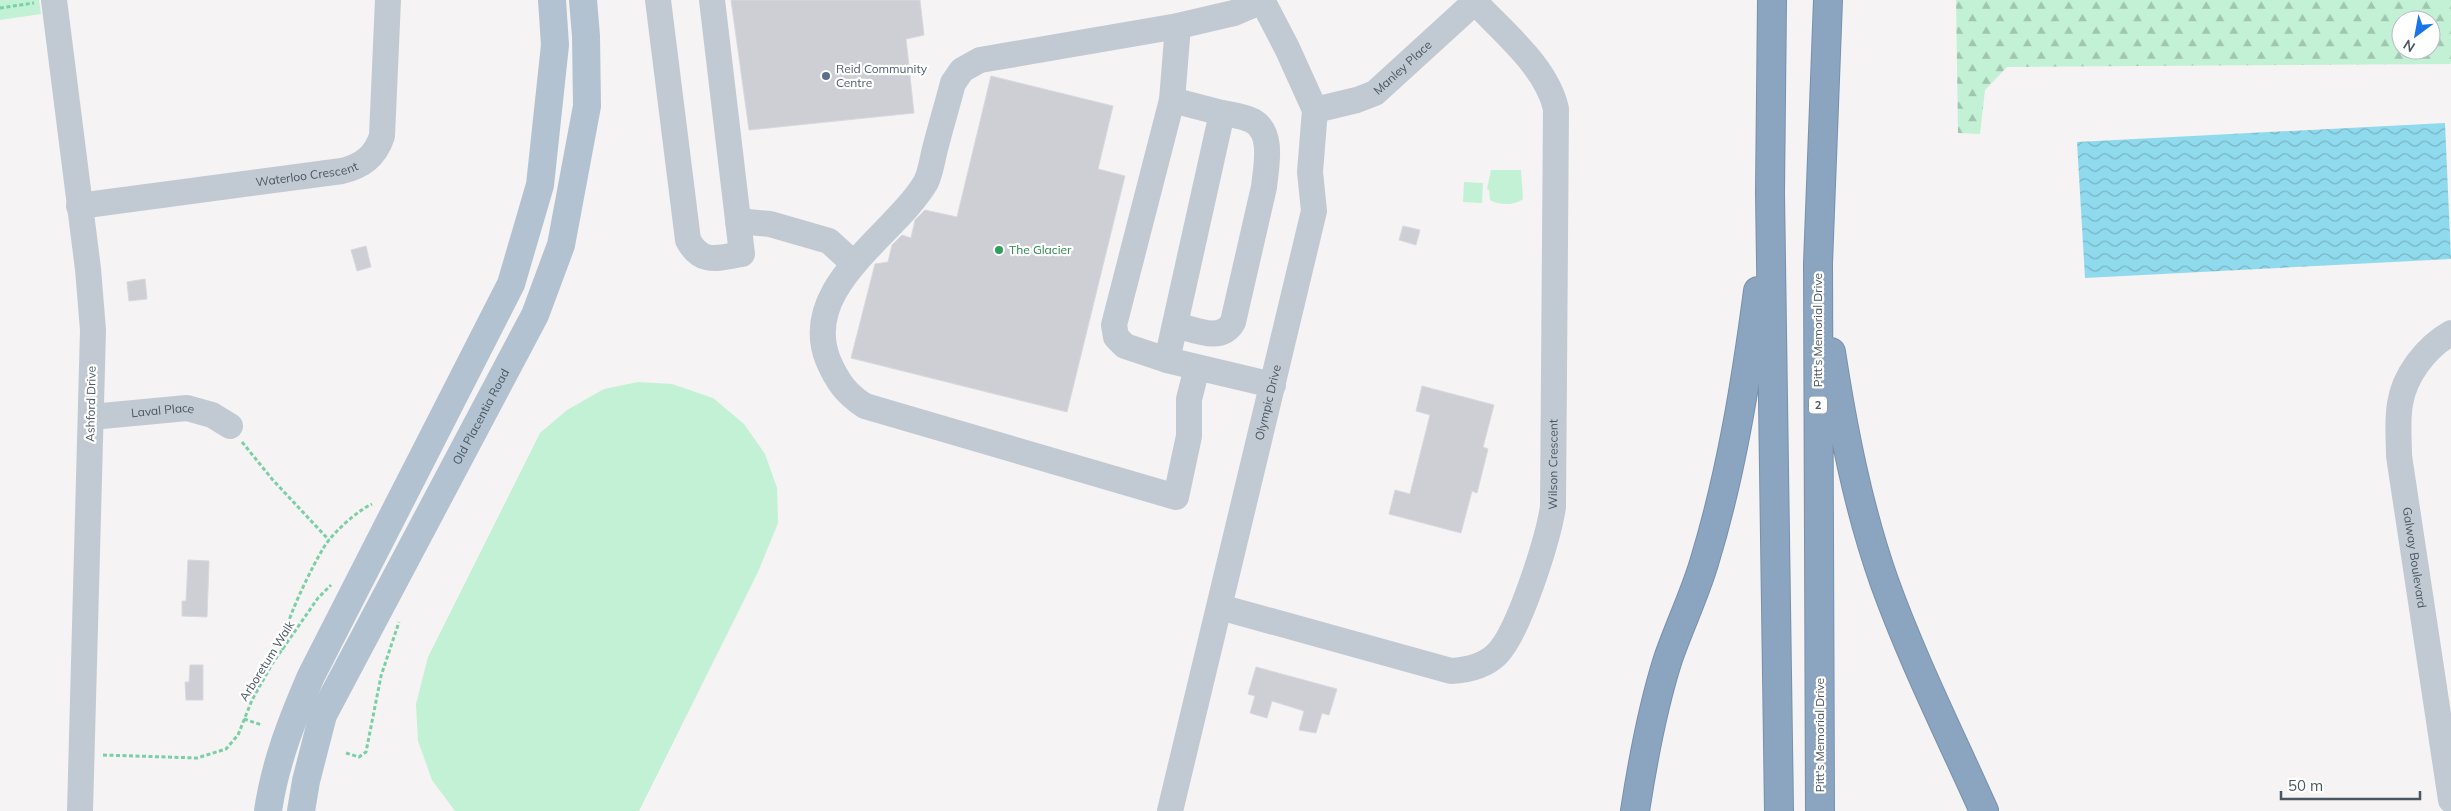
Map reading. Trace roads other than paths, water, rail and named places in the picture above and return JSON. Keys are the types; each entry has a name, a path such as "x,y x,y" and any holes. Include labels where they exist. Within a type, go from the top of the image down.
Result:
{"highway":[{"path":"1772,0 1770,193 1779,811"},
{"name":"Pitt's Memorial Drive","path":"1820,811 1818,264 1828,0"},
{"path":"1636,811 1643,755 1659,688 1704,563 1724,485 1747,373 1770,193"},
{"path":"1818,264 1843,428 1866,520 1899,620 1984,811"}],"main road":[{"path":"268,811 273,779 290,723 311,676 511,284 540,185 555,45 552,0"},
{"name":"Old Placentia Road","path":"301,811 306,781 323,715 535,314 561,245 587,106 586,36 583,0"}],"street":[{"name":"Ashford Drive","path":"55,0 88,269 93,330 80,811"},
{"name":"Waterloo Crescent","path":"79,206 342,171 361,166 375,152 382,136 388,0"},
{"path":"658,0 688,240 693,249 702,256 712,259 742,254 712,0"},
{"path":"1197,368 1189,399 1189,436 1176,498 865,406 853,398 838,382 826,353 825,320 833,293 853,263 901,214 926,181 953,83 962,70 980,60 1178,26 1234,13 1262,1"},
{"name":"Olympic Drive","path":"1170,811 1314,211 1310,172 1315,110 1287,48 1262,1"},
{"name":"Manley Place","path":"1315,110 1357,100 1376,93 1476,1"},
{"name":"Wilson Crescent","path":"1220,607 1451,671 1464,670 1487,662 1504,646 1516,626 1549,528 1553,507 1556,109 1550,88 1537,68 1476,1"},
{"path":"1178,26 1172,100 1114,324 1116,337 1125,346 1168,360 1273,385"},
{"path":"1172,100 1251,120 1260,126 1264,133 1266,145 1264,187 1233,322 1228,331 1218,335 1175,325"},
{"path":"1168,360 1222,113"},
{"path":"738,221 770,224 829,241 853,263"},
{"name":"Galway Boulevard","path":"2451,333 2435,342 2406,383 2400,403 2398,423 2399,456 2451,800"},
{"name":"Laval Place","path":"91,417 181,408 199,410 230,426"}],"water":[{"path":"2445,123 2451,259 2085,278 2077,142"}],"place":[{"name":"Reid Community Centre","path":"826,76"},
{"name":"The Glacier","path":"999,250"}]}
